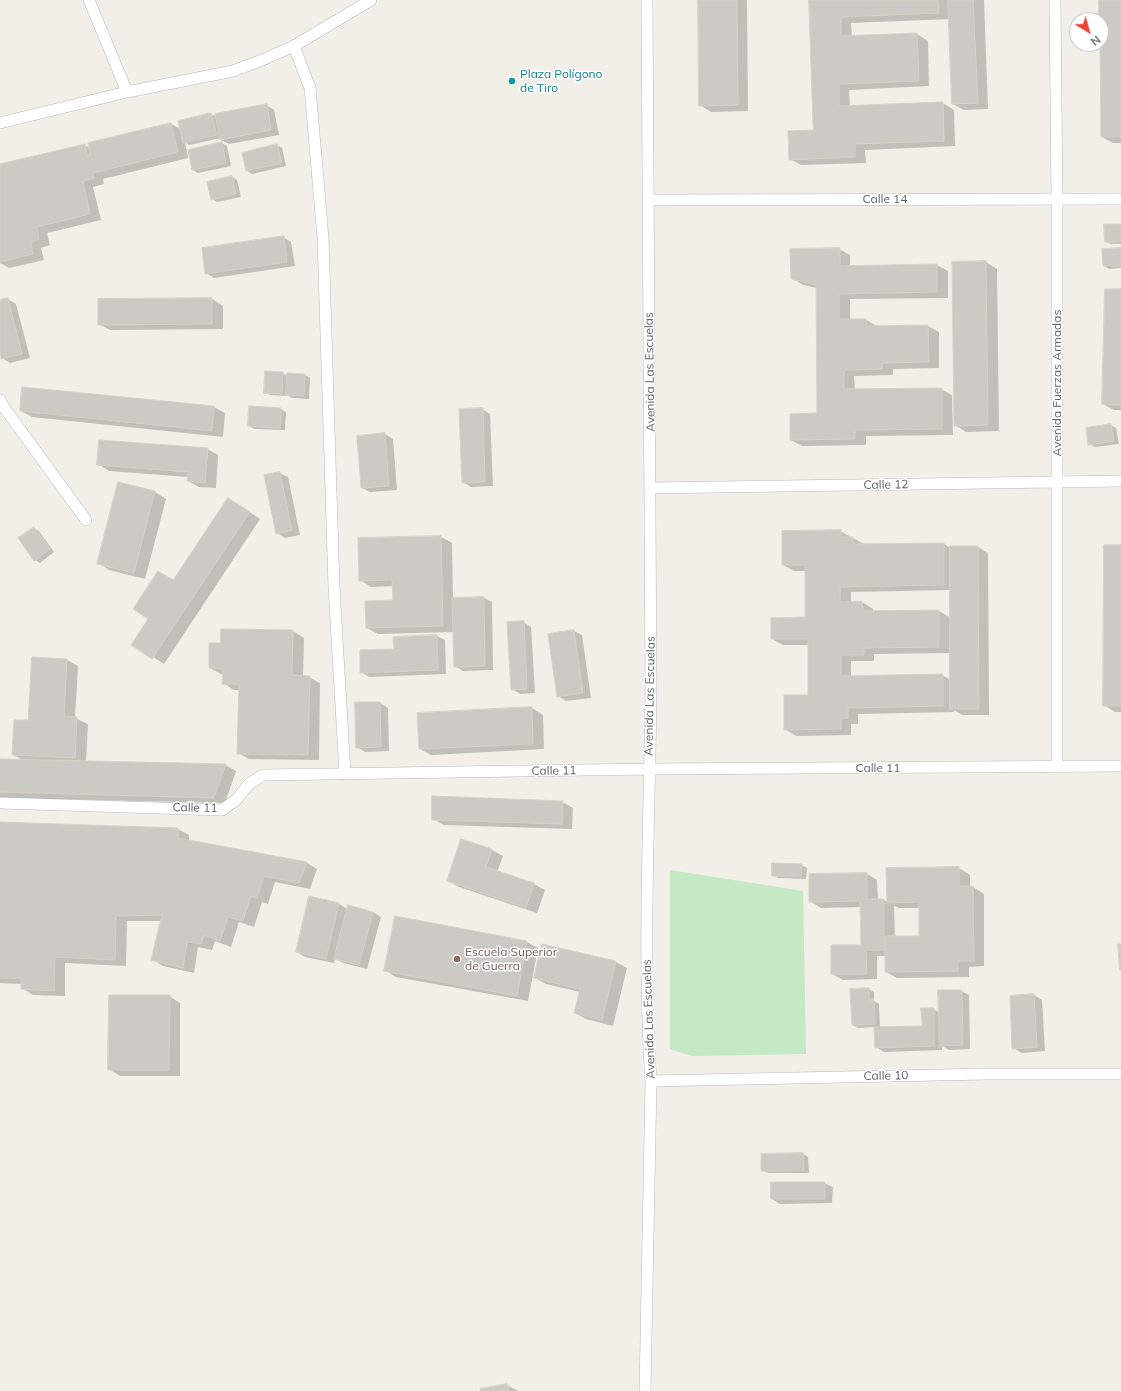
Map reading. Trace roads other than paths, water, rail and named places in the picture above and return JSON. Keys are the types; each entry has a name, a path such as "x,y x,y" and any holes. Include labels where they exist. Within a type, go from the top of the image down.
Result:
{"street":[{"path":"89,0 127,92"},
{"path":"0,123 127,92 233,71 294,46 371,0"},
{"name":"Avenida Las Escuelas","path":"645,1391 651,1081 646,909 651,718 651,488 647,0"},
{"name":"Avenida Fuerzas Armadas","path":"1055,0 1057,199 1056,767"},
{"path":"294,46 310,88 323,238 334,587 345,774"},
{"name":"Calle 14","path":"648,200 1121,199"},
{"path":"0,400 86,520"},
{"name":"Calle 12","path":"651,488 1121,481"},
{"name":"Calle 11","path":"0,803 222,810 236,800 249,784 263,775 649,769 1121,766"},
{"name":"Calle 10","path":"651,1081 986,1074 1121,1074"}],"place":[{"name":"Plaza Polígono de Tiro","path":"512,81"},
{"name":"Escuela Superior de Guerra","path":"457,959"}]}
